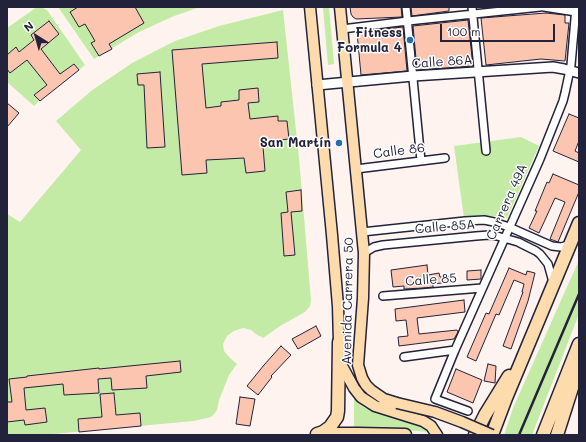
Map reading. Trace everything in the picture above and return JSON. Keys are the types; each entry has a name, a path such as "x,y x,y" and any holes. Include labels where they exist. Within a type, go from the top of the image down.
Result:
{"highway":[{"path":"492,435 579,223"},
{"path":"475,435 485,415 534,332"},
{"path":"317,434 324,432 330,427 337,417 339,342"},
{"path":"542,435 579,344"},
{"path":"557,435 579,369"},
{"path":"309,435 402,435"}],"main road":[{"name":"Avenida Carrera 50","path":"310,7 332,235 342,366 354,388 361,396 375,406 423,421 431,426 437,435"},
{"name":"Avenida Carrera 50","path":"340,7 364,253 363,298 358,356 360,373 366,385 384,399 435,412 492,435"}],"street":[{"path":"406,7 421,161"},
{"path":"342,29 408,21 472,10 540,7"},
{"path":"544,7 576,10"},
{"path":"472,10 486,151"},
{"name":"Carrera 49A","path":"468,411 435,399 482,288 540,159 562,101 570,65 576,10"},
{"name":"Calle 86A","path":"317,84 553,67 569,70"},
{"path":"569,70 579,73"},
{"name":"Calle 86","path":"356,169 445,158"},
{"name":"Calle 85A","path":"362,232 475,220 494,222 509,227 552,246 561,247 570,245"},
{"name":"Calle 85A","path":"364,253 372,248 383,245 489,235 505,237 540,254 548,264 554,284"},
{"name":"Calle 85","path":"383,296 482,288"},
{"path":"404,356 455,350"}],"green space":[{"path":"37,7 47,10 85,65 79,70 73,64 60,74 41,49 59,34 49,21 31,35 34,40 19,52 16,48 7,55 7,28"},
{"path":"58,7 200,7 174,16 139,32 94,59"},
{"path":"323,7 329,7 334,64 328,65"},
{"path":"283,10 299,158 311,300 310,306 305,312 280,326 263,338 251,330 243,328 234,331 227,336 223,344 224,351 237,364 229,375 219,400 217,410 211,417 194,421 42,435 7,435 7,214 20,222 81,150 56,121 91,91 132,63 175,41 219,26"},
{"path":"27,60 47,85 34,95 39,101 34,106 7,82 7,69 10,73"},
{"path":"521,137 539,146 507,218 482,216 464,218 454,146"},
{"path":"579,260 579,314 532,435 504,435 513,408"},
{"path":"354,398 363,407 380,414 414,423 431,432 354,427"}],"building":[{"path":"78,7 135,7 144,23 109,44 112,49 99,56 91,43 95,41 85,24 79,27 70,12"},
{"path":"350,7 401,7 402,17 356,19 351,14"},
{"path":"411,7 449,7 449,11 412,16"},
{"path":"546,13 565,15 565,23 569,23 565,61 541,59 486,65 481,18"},
{"path":"468,20 473,66 417,70 413,26"},
{"path":"49,21 59,34 41,49 60,74 74,64 79,70 40,101 34,95 47,85 27,60 10,73 7,69 7,55 16,47 19,52 34,40 31,35"},
{"path":"403,27 407,71 361,75 357,32"},
{"path":"277,42 278,58 202,64 206,108 221,106 221,102 239,100 239,90 258,88 259,102 248,103 250,119 278,116 278,121 287,121 289,139 279,140 280,145 263,147 265,171 246,173 244,158 206,160 207,173 182,175 172,50"},
{"path":"160,72 165,147 147,148 144,85 138,85 137,74"},
{"path":"7,103 19,113 7,127"},
{"path":"569,114 579,118 579,141 575,151 579,153 579,162 553,151"},
{"path":"553,174 579,185 579,192 558,242 550,239 565,202 555,198 539,233 529,228 537,211 535,211 547,182 549,183"},
{"path":"301,190 302,211 291,212 295,255 284,256 281,213 288,212 286,192"},
{"path":"427,265 428,275 439,273 440,277 450,276 450,282 433,284 433,287 424,288 404,289 404,286 393,287 391,270"},
{"path":"509,268 526,275 527,271 535,273 528,301 511,349 503,346 523,292 524,284 514,280 499,315 496,314 476,361 467,357 486,313 489,314"},
{"path":"481,270 481,279 467,280 467,271"},
{"path":"464,300 465,312 417,318 419,334 457,330 458,332 454,339 399,346 398,337 408,336 406,320 396,321 395,309"},
{"path":"316,326 321,336 298,349 292,339"},
{"path":"281,346 291,355 271,376 272,377 258,395 247,386"},
{"path":"180,361 181,372 146,376 147,388 112,390 111,378 98,379 99,393 64,395 63,384 24,388 26,410 45,408 47,422 25,425 24,420 7,422 7,402 12,402 9,379 99,368"},
{"path":"488,364 496,366 495,383 484,381"},
{"path":"456,369 482,380 473,403 447,392"},
{"path":"114,393 116,415 140,413 141,426 79,432 78,419 102,417 100,394"},
{"path":"240,397 255,399 250,426 236,424"}],"railway":[{"path":"519,435 579,294"}],"place":[{"name":"Fitness Formula 4","path":"410,40"},
{"name":"San Martín","path":"339,143"}]}
